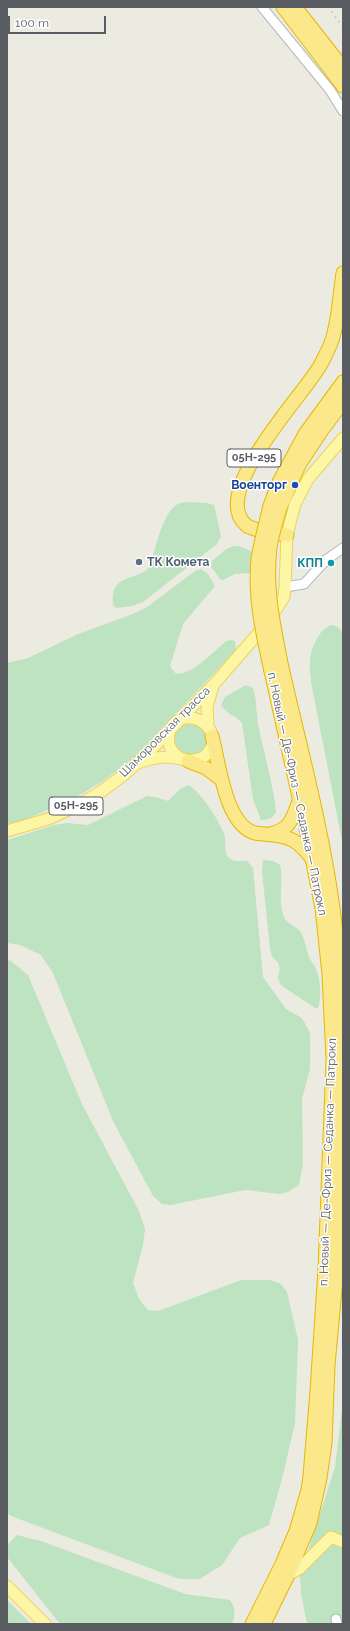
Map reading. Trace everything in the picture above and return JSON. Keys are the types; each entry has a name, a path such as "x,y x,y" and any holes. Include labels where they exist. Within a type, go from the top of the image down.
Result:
{"highway":[{"path":"283,7 343,86"},
{"path":"295,7 343,68"},
{"name":"05Н-295","path":"287,535 251,528 242,521 239,516 238,506 241,485 263,442 309,384 330,346 334,335 343,273"},
{"name":"п. Новый — Де-Фриз — Седанка — Патрокл","path":"252,1624 282,1564 300,1520 310,1476 318,1391 328,1217 333,1060 326,943 322,908 299,801 277,669 268,581 270,546 279,482 305,434 343,382"},
{"name":"п. Новый — Де-Фриз — Седанка — Патрокл","path":"275,507 299,465 343,402"},
{"name":"п. Новый — Де-Фриз — Седанка — Патрокл","path":"277,669 306,769 320,832 333,906 339,956 343,1059"},
{"path":"210,731 222,780 234,815 240,824 250,831 292,839 302,846 312,859"},
{"name":"05Н-295","path":"184,760 206,768 222,780"},
{"path":"268,834 278,832 289,824 299,801"},
{"name":"п. Новый — Де-Фриз — Седанка — Патрокл","path":"264,1624 296,1573 310,1523 320,1478 325,1443 328,1365 341,1270 343,1062"}],"main road":[{"name":"05Н-295","path":"285,587 287,535 295,504 308,479 343,438"},
{"name":"Шаморовская трасса","path":"7,831 48,819 77,806 102,792 136,763 216,682 268,622 284,597 285,587"},
{"name":"05Н-295","path":"136,763 160,758 184,760 201,758 206,754 210,748 208,702 212,688 216,682"},
{"name":"05Н-295","path":"184,760 174,753 168,739 174,724 182,718 192,717 201,720 210,731"},
{"path":"296,1573 331,1537 343,1542"},
{"path":"7,1586 44,1624"}],"street":[{"path":"262,7 330,90 343,111"},
{"path":"285,587 304,584 326,560 343,548"}],"green space":[{"path":"181,503 207,503 214,505 221,536 217,544 143,602 132,606 116,608 113,605 115,588 124,580 148,569 163,524 172,509"},
{"path":"239,546 255,553 252,573 235,574 221,580 211,567 212,561 226,549"},
{"path":"201,569 208,574 215,586 183,624 170,666 175,673 188,671 202,662 226,641 235,641 236,650 133,759 103,781 78,796 25,820 7,825 7,663 28,658 78,634 133,614 147,607 195,571"},
{"path":"333,625 338,627 343,633 343,846 311,682 310,668 310,658 316,640 324,630"},
{"path":"246,685 253,688 254,692 258,724 275,801 276,812 272,817 266,820 261,820 253,799 242,723 226,711 221,705 225,697"},
{"path":"190,722 202,727 207,739 202,751 190,756 178,751 173,739 178,727"},
{"path":"188,785 193,788 204,800 218,822 224,834 227,856 233,860 247,861 253,868 263,977 286,1009 302,1018 310,1033 310,1069 302,1099 303,1164 299,1185 288,1192 280,1194 245,1190 171,1205 162,1204 153,1196 113,1121 53,973 41,955 20,945 7,943 7,840 54,825 67,823 88,825 147,796 168,801 180,789"},
{"path":"263,860 273,861 280,865 281,902 284,918 302,934 309,957 317,971 320,990 318,1008 315,1008 282,986 278,977 280,968 272,957 270,948 262,872"},
{"path":"7,960 11,961 28,975 82,1104 139,1211 145,1229 143,1245 133,1283 139,1299 148,1310 158,1311 241,1280 270,1280 281,1284 287,1292 298,1340 295,1423 283,1475 269,1525 240,1538 222,1565 200,1579 179,1579 11,1516 7,1513"},
{"path":"343,1401 343,1624 307,1624 301,1593 300,1576 335,1467"},
{"path":"17,1535 41,1541 185,1594 230,1600 234,1612 232,1624 60,1624 7,1557 7,1545"},
{"path":"7,1600 31,1624 7,1624"}],"railway":[{"path":"328,7 343,27"}],"place":[{"name":"Военторг","path":"295,485"},
{"name":"ТК Комета","path":"139,562"},
{"name":"КПП","path":"331,563"}]}
